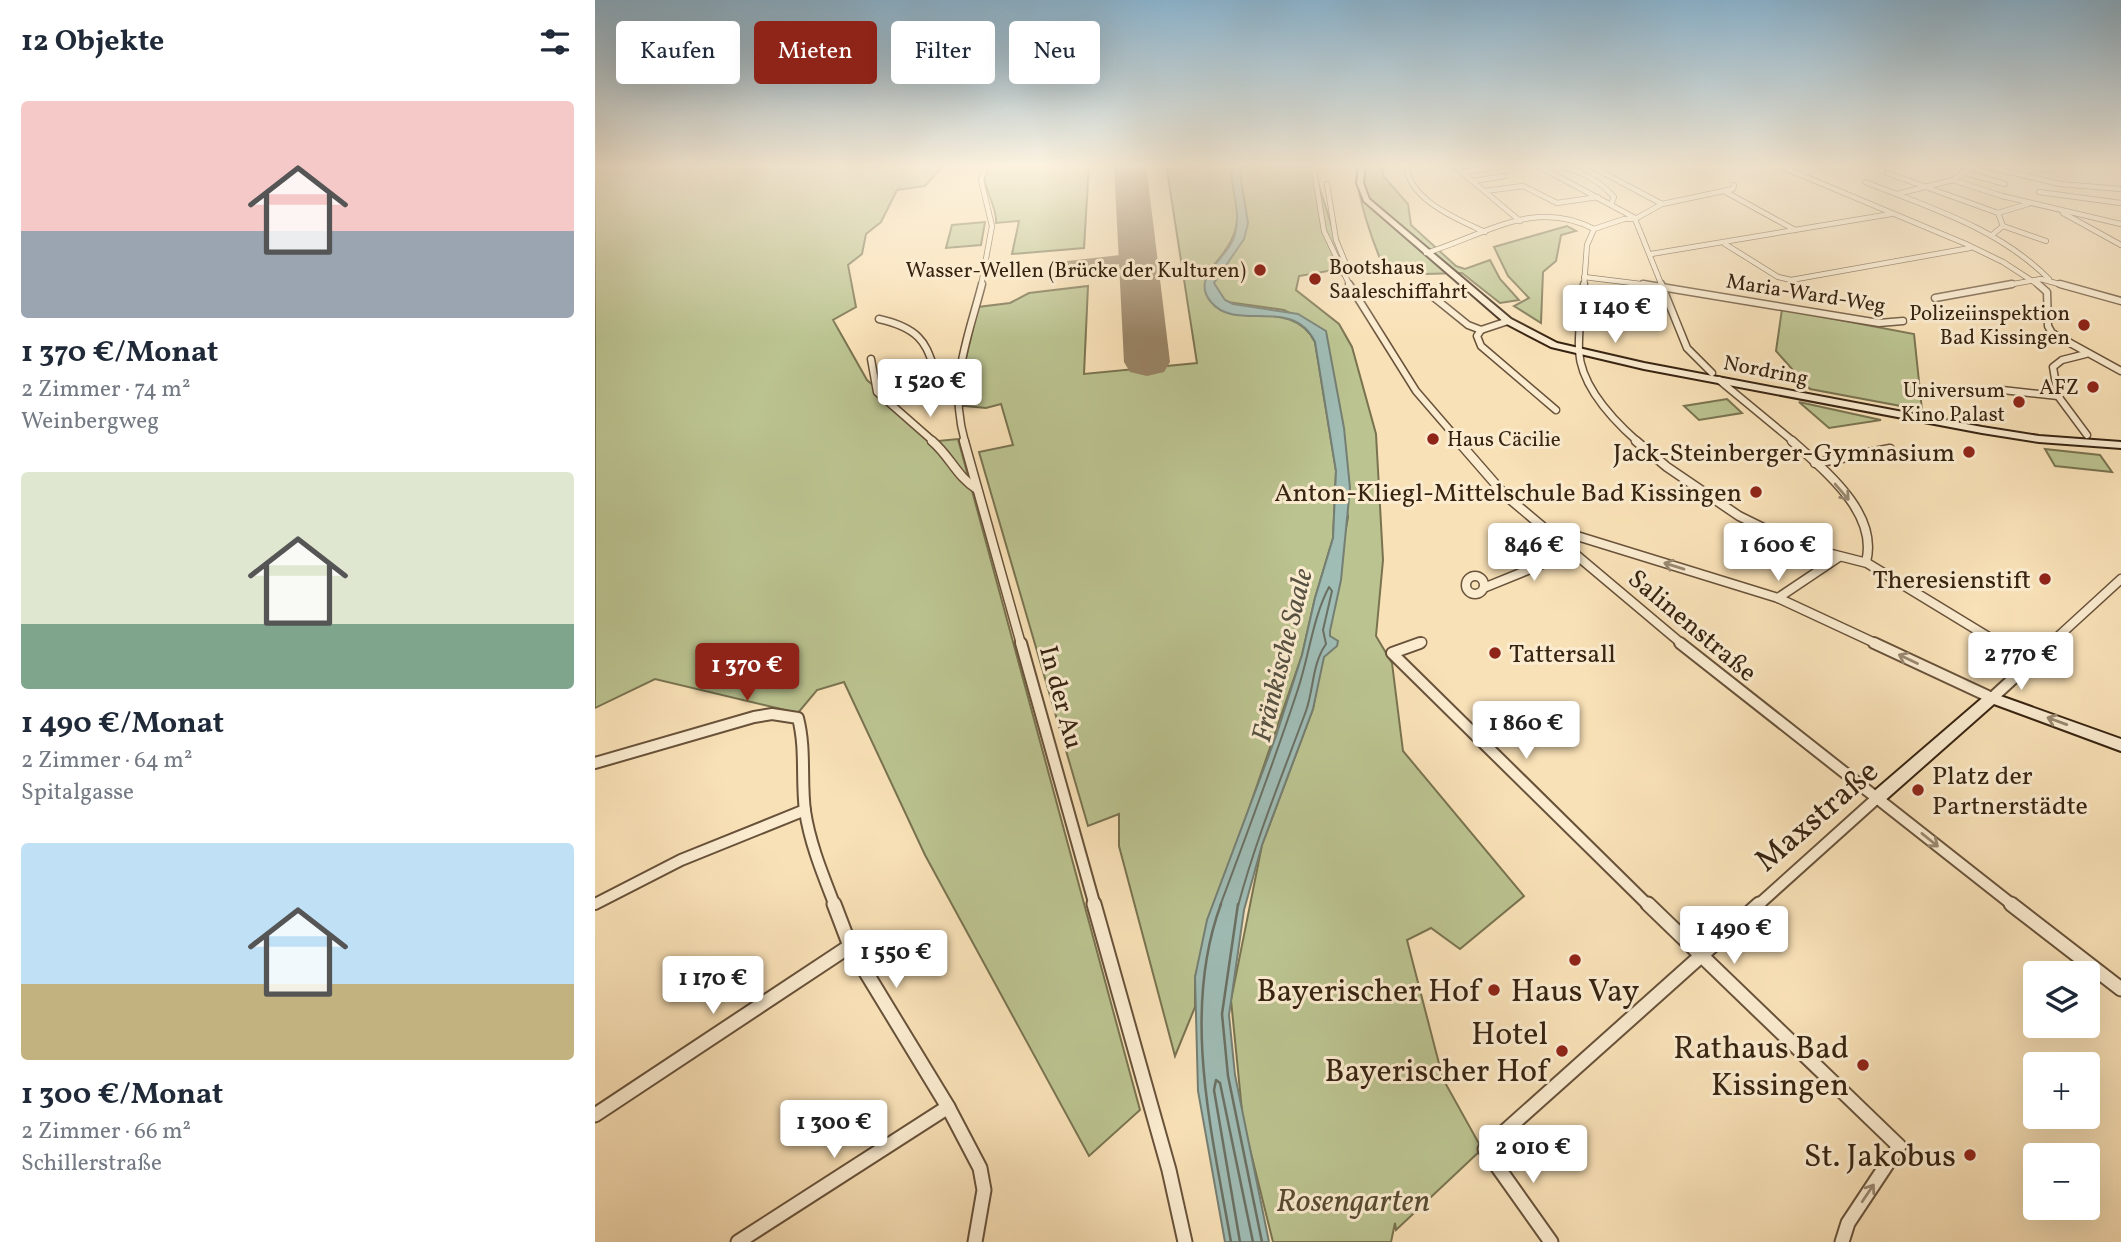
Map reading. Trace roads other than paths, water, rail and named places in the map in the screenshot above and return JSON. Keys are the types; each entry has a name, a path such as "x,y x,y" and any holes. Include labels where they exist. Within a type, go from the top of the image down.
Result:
{"main road":[{"name":"Nordring","path":"1391,222 1508,321 1538,338 1579,352 1982,430 2039,439 2121,445"},
{"name":"Maxstraße","path":"1877,798 1992,698"},
{"path":"1992,698 2121,745"}],"street":[{"name":"In der Au","path":"991,222 980,291 958,365 956,398 960,427 977,489 993,532 1073,835 1169,1170 1185,1242"},
{"name":"Salinenstraße","path":"1323,222 1342,274 1388,351 1444,426 1506,495 1730,685 2121,989"},
{"name":"Salinenstraße","path":"1333,222 1336,240 1348,269 1342,274"},
{"path":"1467,222 1485,232"},
{"path":"1426,253 1517,222"},
{"path":"1580,222 1594,229 1615,222"},
{"path":"1636,222 1687,348 1716,377 1815,463 1847,496 1863,521 1870,547 1866,562"},
{"path":"1780,222 1795,230"},
{"path":"1651,254 1725,244 1844,222"},
{"path":"1911,222 2035,280 2047,292 2048,326 2052,333 2121,371"},
{"path":"1961,222 2022,251 2049,279"},
{"path":"2001,222 2003,226 2046,241"},
{"path":"2081,222 2121,245"},
{"path":"1992,235 2003,226"},
{"path":"1594,229 1587,245 1580,365 1596,398 1637,442 1690,484 1746,521 1800,545 1866,562 2029,663"},
{"path":"1725,244 1777,276 1791,280 1971,248"},
{"name":"Maria-Ward-Weg","path":"1584,277 1663,287 1879,323 1903,321"},
{"path":"1934,298 2049,279 2121,301"},
{"path":"1426,291 1461,321 1481,330"},
{"path":"879,319 902,326 922,338 938,376 956,398"},
{"path":"1508,321 1481,330 1477,336 1481,346 1556,410"},
{"path":"2086,354 2057,362 2053,367 2058,396 2087,435"},
{"path":"871,359 877,392 944,451 962,480 977,489"},
{"path":"1993,389 2058,396"},
{"path":"1815,463 1885,453 1890,449"},
{"path":"1550,533 1576,535 1778,598 1992,698"},
{"path":"1486,587 1572,552"},
{"path":"1778,598 1839,557"},
{"name":"Maxstraße","path":"1992,698 2121,579"},
{"path":"1422,642 1392,653 1699,955 1899,1146 1848,1223 1842,1242"},
{"path":"595,763 754,717 788,715 797,718 800,725 805,810 814,852 850,946 948,1107 980,1168 983,1190 975,1242"},
{"name":"Maxstraße","path":"1551,1242 1485,1149 1877,798"},
{"path":"595,904 681,860 805,810"},
{"path":"595,1115 850,946"},
{"path":"738,1242 948,1107"}],"water":[{"path":"1237,222 1248,222 1244,239 1214,283 1225,300 1233,304 1298,314 1326,331 1344,428 1350,488 1341,580 1330,631 1330,636 1338,641 1337,646 1324,657 1313,709 1262,845 1244,910 1229,1015 1235,1075 1269,1242 1225,1242 1198,1091 1195,977 1207,920 1276,736 1302,655 1333,538 1336,471 1315,342 1305,328 1293,320 1279,317 1235,315 1222,311 1205,293 1207,276 1226,252"}],"place":[{"name":"Wasser-Wellen (Brücke der Kulturen)","path":"1260,270"},
{"name":"Bootshaus Saaleschiffahrt","path":"1315,279"},
{"name":"Polizeiinspektion Bad Kissingen","path":"2084,325"},
{"name":"AFZ","path":"2093,387"},
{"name":"Universum Kino Palast","path":"2019,402"},
{"name":"Haus Cäcilie","path":"1433,439"},
{"name":"Jack-Steinberger-Gymnasium","path":"1969,452"},
{"name":"Anton-Kliegl-Mittelschule Bad Kissingen","path":"1756,492"},
{"name":"Theresienstift","path":"2045,579"},
{"name":"Tattersall","path":"1495,653"},
{"name":"Platz der Partnerstädte","path":"1918,790"},
{"name":"Haus Vay","path":"1575,960"},
{"name":"Bayerischer Hof","path":"1494,990"},
{"name":"Hotel Bayerischer Hof","path":"1562,1051"},
{"name":"Rathaus Bad Kissingen","path":"1863,1065"},
{"name":"St. Jakobus","path":"1970,1155"}],"water label":[{"name":"Fränkische Saale","path":"1281,655"}],"park label":[{"name":"Rosengarten","path":"1353,1200"}]}
